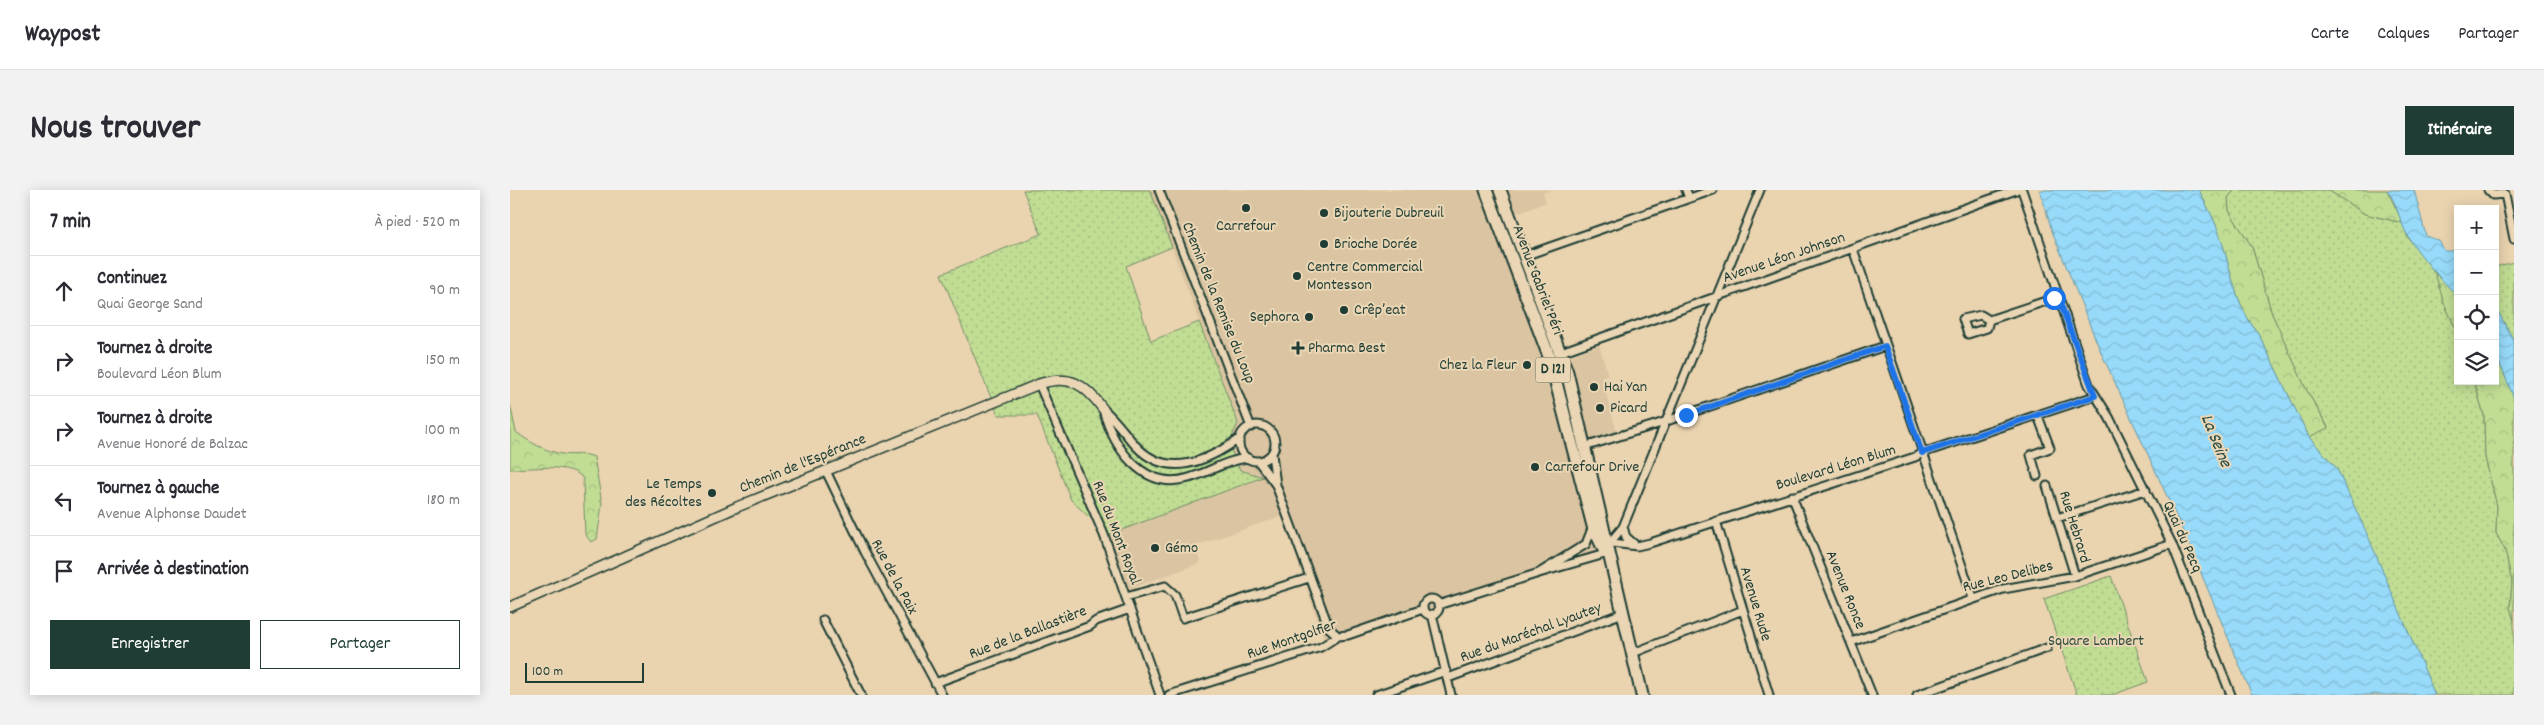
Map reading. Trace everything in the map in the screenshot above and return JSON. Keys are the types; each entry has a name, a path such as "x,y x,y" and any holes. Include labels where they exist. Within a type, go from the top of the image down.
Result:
{"main road":[{"name":"Avenue Gabriel Péri","path":"1486,190 1550,359 1593,526 1609,549"},
{"name":"Avenue Gabriel Péri","path":"1500,190 1561,352 1609,549"},
{"name":"D 121","path":"1609,549 1642,695"}],"street":[{"name":"Chemin de la Remise du Loup","path":"1159,190 1251,427"},
{"path":"1686,190 1689,198"},
{"path":"1524,256 1713,190"},
{"path":"1609,549 1623,527 1760,190"},
{"name":"Avenue Léon Johnson","path":"1561,352 2016,190"},
{"name":"Quai du Pecq","path":"2022,190 2058,297 2095,396 2109,417 2172,544 2231,695"},
{"path":"2488,190 2493,195 2504,194 2514,239"},
{"path":"1853,249 1973,598"},
{"path":"1989,320 2058,297"},
{"path":"1584,447 1667,421 1885,346"},
{"name":"Chemin de l'Espérance","path":"510,607 737,507 1039,384 1056,380 1072,381 1087,389 1144,453 1168,465 1190,464 1240,438"},
{"name":"Rue du Mont Royal","path":"1039,384 1104,535 1160,695"},
{"name":"Boulevard Léon Blum","path":"1609,549 1637,546 1915,457 1922,453 2095,396"},
{"name":"Chemin de l'Espérance","path":"1103,409 1108,426 1122,452 1133,465 1153,477 1166,480 1184,479 1234,459 1248,458"},
{"path":"2037,476 2031,455 2050,448 2038,416"},
{"path":"1276,485 1258,461 1248,458 1241,450 1240,438 1251,427 1260,426 1272,433 1275,442 1272,454 1276,485 1329,628 1338,636"},
{"path":"1258,461 1272,454"},
{"name":"Rue de la Paix","path":"826,471 865,552 942,695"},
{"name":"Rue Hebrard","path":"2047,486 2075,576"},
{"path":"2057,518 2146,490"},
{"name":"Avenue Ronce","path":"1792,496 1872,695"},
{"name":"Avenue Rude","path":"1716,521 1766,694"},
{"name":"Rue Montgolfier","path":"1539,573 1586,544 1593,526"},
{"path":"1623,527 1626,537 1637,546"},
{"name":"Rue Leo Delibes","path":"1851,642 1973,598 2003,589 2075,576 2172,544"},
{"name":"Rue Montgolfier","path":"1169,695 1321,647 1338,636 1348,635 1423,609 1424,602 1428,599 1433,599 1438,605 1609,549"},
{"path":"1126,597 1165,586 1175,595 1182,618 1309,578"},
{"path":"1423,609 1426,613 1432,614 1436,612 1438,605"},
{"name":"Rue de la Ballastière","path":"936,684 1130,609"},
{"path":"1633,653 1743,610"},
{"name":"Rue du Maréchal Lyautey","path":"1376,695 1447,675 1623,613"},
{"path":"1432,614 1451,695"},
{"path":"824,620 861,695"},
{"path":"1917,695 2047,648"}],"shaded area":[{"path":"1150,190 1552,190 1543,193 1546,202 1511,215 1569,357 1599,345 1608,375 1601,377 1618,436 1589,448 1613,549 1327,647 1282,516 1195,546 1200,563 1129,589 1108,535 1262,477 1240,470 1227,440 1238,423"}],"green space":[{"path":"1023,190 1150,190 1172,247 1126,266 1151,341 1199,322 1238,423 1232,437 1227,441 1240,470 1263,477 1108,535 1071,500 1037,415 998,415 941,274 1041,234"},
{"path":"2199,190 2234,190 2228,198 2229,211 2252,247 2272,314 2306,389 2328,428 2309,437 2258,333 2244,311 2234,287 2218,230"},
{"path":"2234,190 2328,190 2365,214 2403,223 2407,236 2435,273 2444,303 2454,324 2454,385 2475,385 2484,415 2485,457 2497,506 2496,533 2505,550 2512,582 2510,607 2514,621 2514,695 2435,695 2337,469 2309,437 2328,427 2306,389 2272,314 2252,247 2229,211 2228,198"},
{"path":"2328,190 2387,190 2403,223 2365,214"},
{"path":"2514,262 2514,341 2499,313 2499,266"},
{"path":"2435,273 2454,292 2454,324 2444,303"},
{"path":"2499,362 2514,398 2514,621 2510,607 2512,582 2505,550 2496,533 2497,506 2485,457 2484,415 2475,385 2499,385"},
{"path":"510,404 516,432 526,439 556,453 594,457 602,504 597,539 591,542 585,534 583,479 578,474 561,468 510,469"},
{"name":"Square Lambert","path":"2111,576 2148,682 2112,695 2077,695 2044,599"}],"water":[{"name":"La Seine","path":"2040,190 2199,190 2218,230 2234,287 2244,311 2258,333 2309,437 2337,469 2368,536 2435,695 2252,695 2188,542 2100,350 2052,231"},
{"path":"2387,190 2414,190 2426,236 2439,241 2445,251 2454,251 2454,293 2431,268 2413,244 2405,231 2391,195"},
{"path":"2499,313 2514,341 2514,398 2499,362"}],"place":[{"name":"Carrefour","path":"1246,208"},
{"name":"Bijouterie Dubreuil","path":"1324,213"},
{"name":"Brioche Dorée","path":"1324,244"},
{"name":"Centre Commercial Montesson","path":"1297,276"},
{"name":"Crêp’eat","path":"1344,310"},
{"name":"Sephora","path":"1309,317"},
{"name":"Pharma Best","path":"1298,348"},
{"name":"Chez la Fleur","path":"1527,365"},
{"name":"Hai Yan","path":"1594,387"},
{"name":"Picard","path":"1600,408"},
{"name":"Carrefour Drive","path":"1535,467"},
{"name":"Le Temps des Récoltes","path":"712,493"},
{"name":"Gémo","path":"1155,548"}],"route":[{"path":"1686,415 1885,346 1922,453 2095,396 2089,385 2058,297 2054,298"}]}
